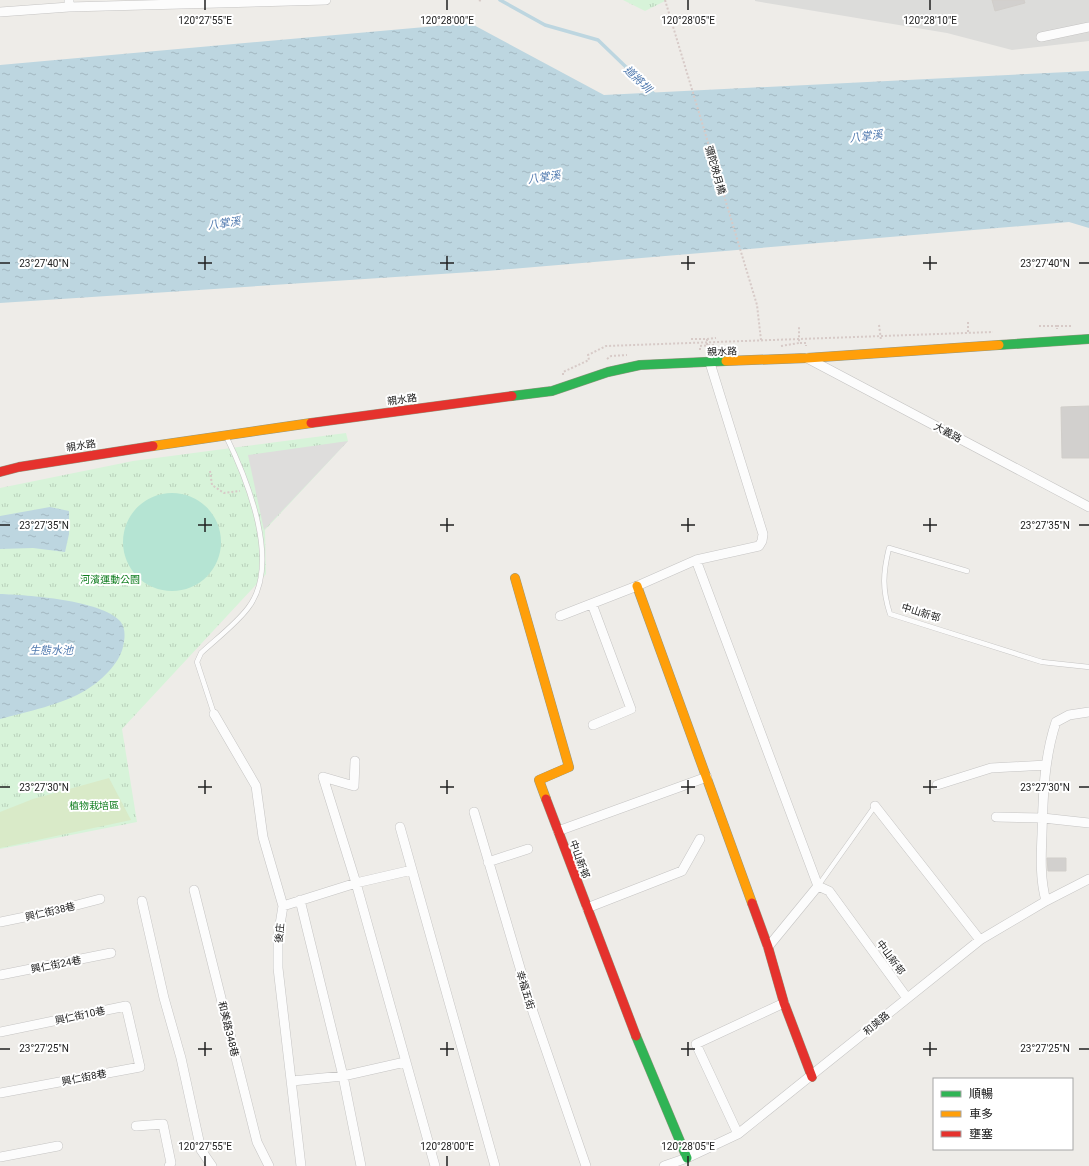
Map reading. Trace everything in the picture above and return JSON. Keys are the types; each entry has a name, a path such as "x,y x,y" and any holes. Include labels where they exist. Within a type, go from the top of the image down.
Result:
{"street":[{"path":"0,12 69,3 326,0"},
{"path":"1041,37 1089,27"},
{"name":"親水路","path":"0,472 19,467 225,434 552,391 608,372 640,365 807,358 1089,340"},
{"name":"大義路","path":"807,358 1089,507"},
{"path":"560,616 637,586 696,560 759,546 762,541 763,534 710,363"},
{"path":"696,560 818,886 768,947"},
{"name":"中山新邨","path":"515,578 568,767 540,780 636,1035 687,1158"},
{"path":"637,586 768,947 784,1003 812,1077"},
{"path":"592,604 631,709 593,725"},
{"path":"1046,901 1041,882 1042,818 1046,765 1056,722 1069,716 1089,712"},
{"name":"後庄","path":"214,714 256,786 263,836 283,906 278,937 278,968 301,1166"},
{"path":"355,760 354,786 323,777 356,884 435,1166"},
{"path":"938,785 991,768 1046,765"},
{"path":"558,831 707,777"},
{"path":"875,806 980,940"},
{"name":"幸福五街","path":"474,812 533,1012 586,1166"},
{"path":"996,817 1042,818 1089,823"},
{"path":"400,827 495,1166"},
{"path":"587,908 682,871 700,839"},
{"path":"488,862 528,849"},
{"path":"283,906 356,884 412,870"},
{"name":"和美路","path":"664,1166 687,1158 738,1134 812,1077 980,940 1046,901 1089,878"},
{"name":"中山新邨","path":"818,886 829,891 907,998"},
{"name":"和美路348巷","path":"194,890 257,1142 269,1166"},
{"name":"興仁街38巷","path":"0,922 54,911 100,899"},
{"path":"300,900 343,1076 361,1166"},
{"path":"142,901 164,998 181,1058 201,1150 212,1166"},
{"name":"興仁街24巷","path":"0,975 111,953"},
{"path":"738,1134 696,1044 784,1003"},
{"name":"興仁街10巷","path":"0,1032 126,1006 134,1038"},
{"name":"興仁街8巷","path":"0,1093 140,1067 134,1038"},
{"path":"292,1082 343,1076 405,1062"},
{"path":"136,1126 163,1124 171,1163 169,1166"},
{"path":"0,1157 58,1146"}],"lane":[{"path":"214,714 197,662 201,653 248,608 257,592 261,575 262,552 257,519 248,491 225,434"},
{"name":"中山新邨","path":"967,571 889,548 883,573 885,598 890,614 1042,662 1089,667"},
{"path":"818,886 875,806"}],"path":[{"name":"彌陀映月橋","path":"665,0 757,305 761,340"},
{"path":"968,322 968,333"},
{"path":"879,325 882,340"},
{"path":"1039,326 1071,326"},
{"path":"799,327 799,343"},
{"path":"1049,330 1076,329"},
{"path":"563,372 589,360 588,355 606,346 998,332"},
{"path":"691,340 716,338"},
{"path":"707,339 707,346"},
{"path":"778,346 806,343 806,346"},
{"path":"700,350 700,346 715,345 716,349"},
{"path":"210,471 212,485 224,493 248,491"}],"shaded area":[{"path":"755,0 1089,0 1089,41 1012,50 947,33"},
{"path":"348,441 264,530 248,455"}],"green space":[{"path":"623,0 667,0 645,11"},
{"name":"河濱運動公園","path":"346,433 348,441 265,530 266,574 122,729 137,822 0,849 0,488 133,461"},
{"path":"172,493 191,496 207,507 218,523 221,542 218,561 207,577 191,588 172,591 153,588 137,577 126,561 123,542 126,523 137,507 153,496"},
{"name":"植物栽培區","path":"109,778 131,820 0,848 0,812 33,799"}],"water":[{"name":"八掌溪","path":"470,23 604,95 1089,71 1089,228 1069,222 487,271 0,303 0,65"},
{"path":"50,507 69,511 69,534 65,552 33,548 0,549 0,516"},
{"name":"生態水池","path":"0,594 45,597 81,603 110,614 120,621 124,630 125,637 123,647 118,660 109,672 92,686 77,695 44,707 0,719"}],"building":[{"path":"992,0 1024,0 1025,3 995,11"},
{"path":"1089,406 1089,458 1062,458 1061,407"},
{"path":"1047,858 1066,858 1066,871 1048,871"}],"waterway":[{"name":"道將圳","path":"500,0 545,25 598,40 654,94"}],"traffic: fast":[{"path":"999,345 1089,339"},
{"path":"512,396 552,391 608,372 640,365 726,361"},
{"path":"636,1036 687,1158"}],"traffic: slow":[{"path":"726,361 807,358 999,345"},
{"path":"153,446 311,423"},
{"path":"515,578 569,767 539,780 546,799"},
{"path":"637,586 752,903"}],"traffic: jam":[{"path":"311,423 512,396"},
{"path":"0,472 19,467 153,446"},
{"path":"546,799 636,1036"},
{"path":"752,903 768,947 784,1003 812,1077"}]}
